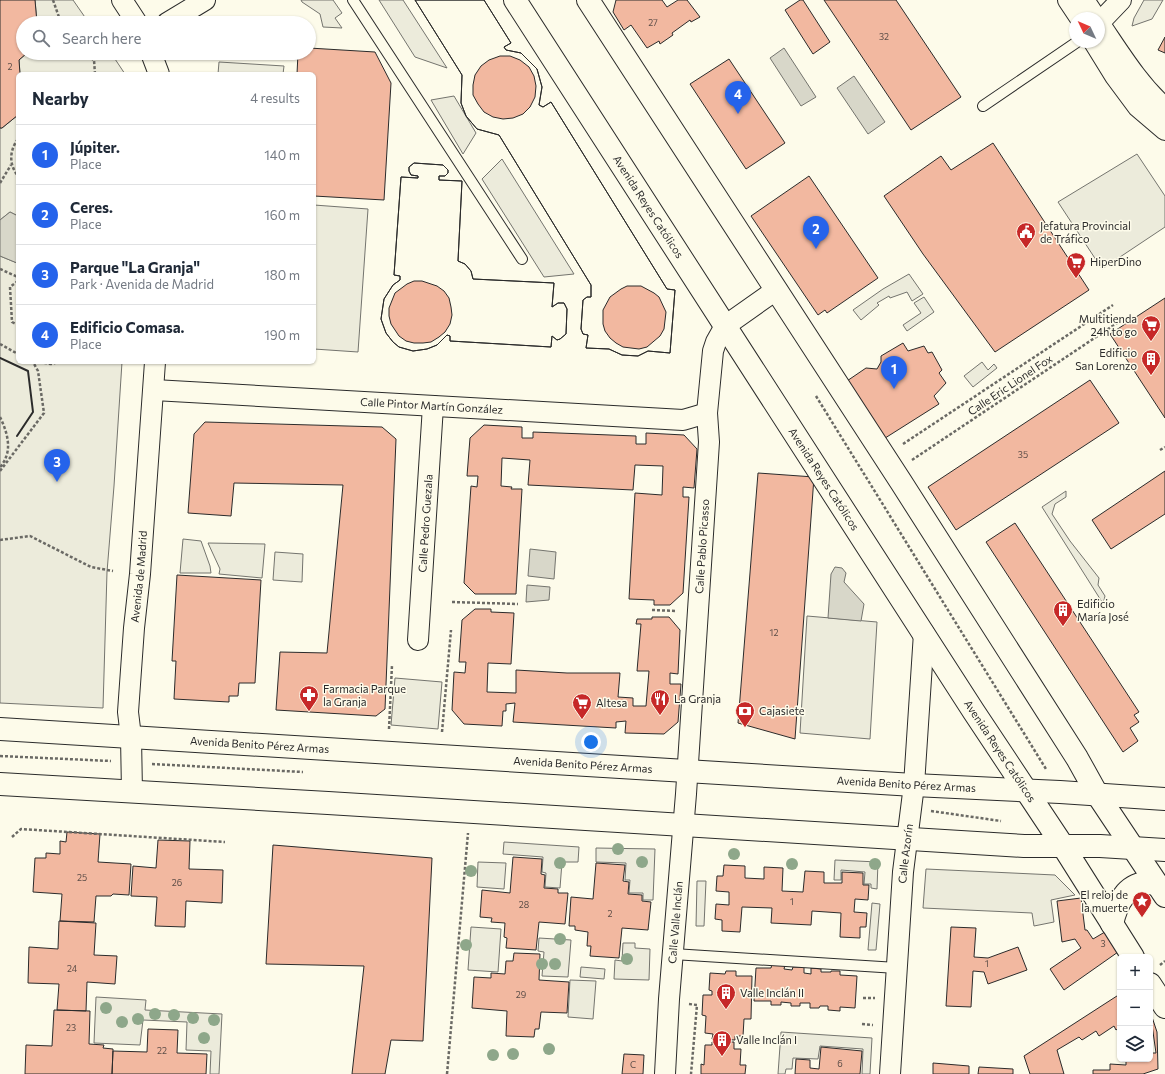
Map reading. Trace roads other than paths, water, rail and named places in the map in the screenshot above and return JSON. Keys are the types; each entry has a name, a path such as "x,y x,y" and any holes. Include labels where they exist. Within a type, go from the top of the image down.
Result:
{"street":[{"path":"122,0 132,16"},
{"path":"179,16 205,0"},
{"name":"Avenida Reyes Católicos","path":"515,0 1063,846 1131,954"},
{"path":"588,0 901,482 1077,758 1097,794 1161,890"},
{"path":"1068,0 1076,12"},
{"path":"1084,0 1092,12"},
{"path":"1105,17 1121,0"},
{"path":"1105,31 1145,87 1165,108"},
{"path":"1098,48 1115,76 1138,107 1165,130"},
{"path":"154,60 158,72"},
{"path":"725,326 776,290"},
{"name":"Calle Pablo Picasso","path":"687,771 709,442 707,413 713,351 725,326"},
{"name":"Avenida de Madrid","path":"132,792 131,737 128,712 134,628 140,574 155,364"},
{"name":"Calle Pintor Martín González","path":"154,390 683,420 707,413"},
{"name":"Calle Pedro Guezala","path":"418,640 433,406"},
{"name":"Calle Azorín","path":"890,1074 903,872 914,785 924,633"},
{"name":"Avenida Benito Pérez Armas","path":"0,729 1165,799"},
{"name":"Calle Valle Inclán","path":"665,1074 687,771"},
{"path":"0,784 683,824 1024,846 1100,846 1165,850"},
{"path":"1112,924 1119,901 1127,892 1139,884 1149,882 1161,890"},
{"path":"1153,989 1165,1007"}],"lane":[{"path":"353,0 522,259"},
{"path":"983,106 1069,47"},
{"path":"673,954 897,968"}],"place":[{"name":"Edificio Comasa.","path":"738,114"},
{"name":"Ceres.","path":"816,249"},
{"name":"Jefatura Provincial de Tráfico","path":"1026,249"},
{"name":"HiperDino","path":"1076,279"},
{"name":"Multitienda 24h to go","path":"1151,342"},
{"name":"Edificio San Lorenzo","path":"1151,376"},
{"name":"Júpiter.","path":"894,389"},
{"name":"Parque \"La Granja\"","path":"57,482"},
{"name":"Edificio María José","path":"1063,627"},
{"name":"Farmacia Parque la Granja","path":"309,712"},
{"name":"La Granja","path":"660,716"},
{"name":"Altesa","path":"582,720"},
{"name":"Cajasiete","path":"745,728"},
{"name":"El reloj de la muerte","path":"1142,918"},
{"name":"Valle Inclán II","path":"726,1010"},
{"name":"Valle Inclán I","path":"722,1057"}]}
